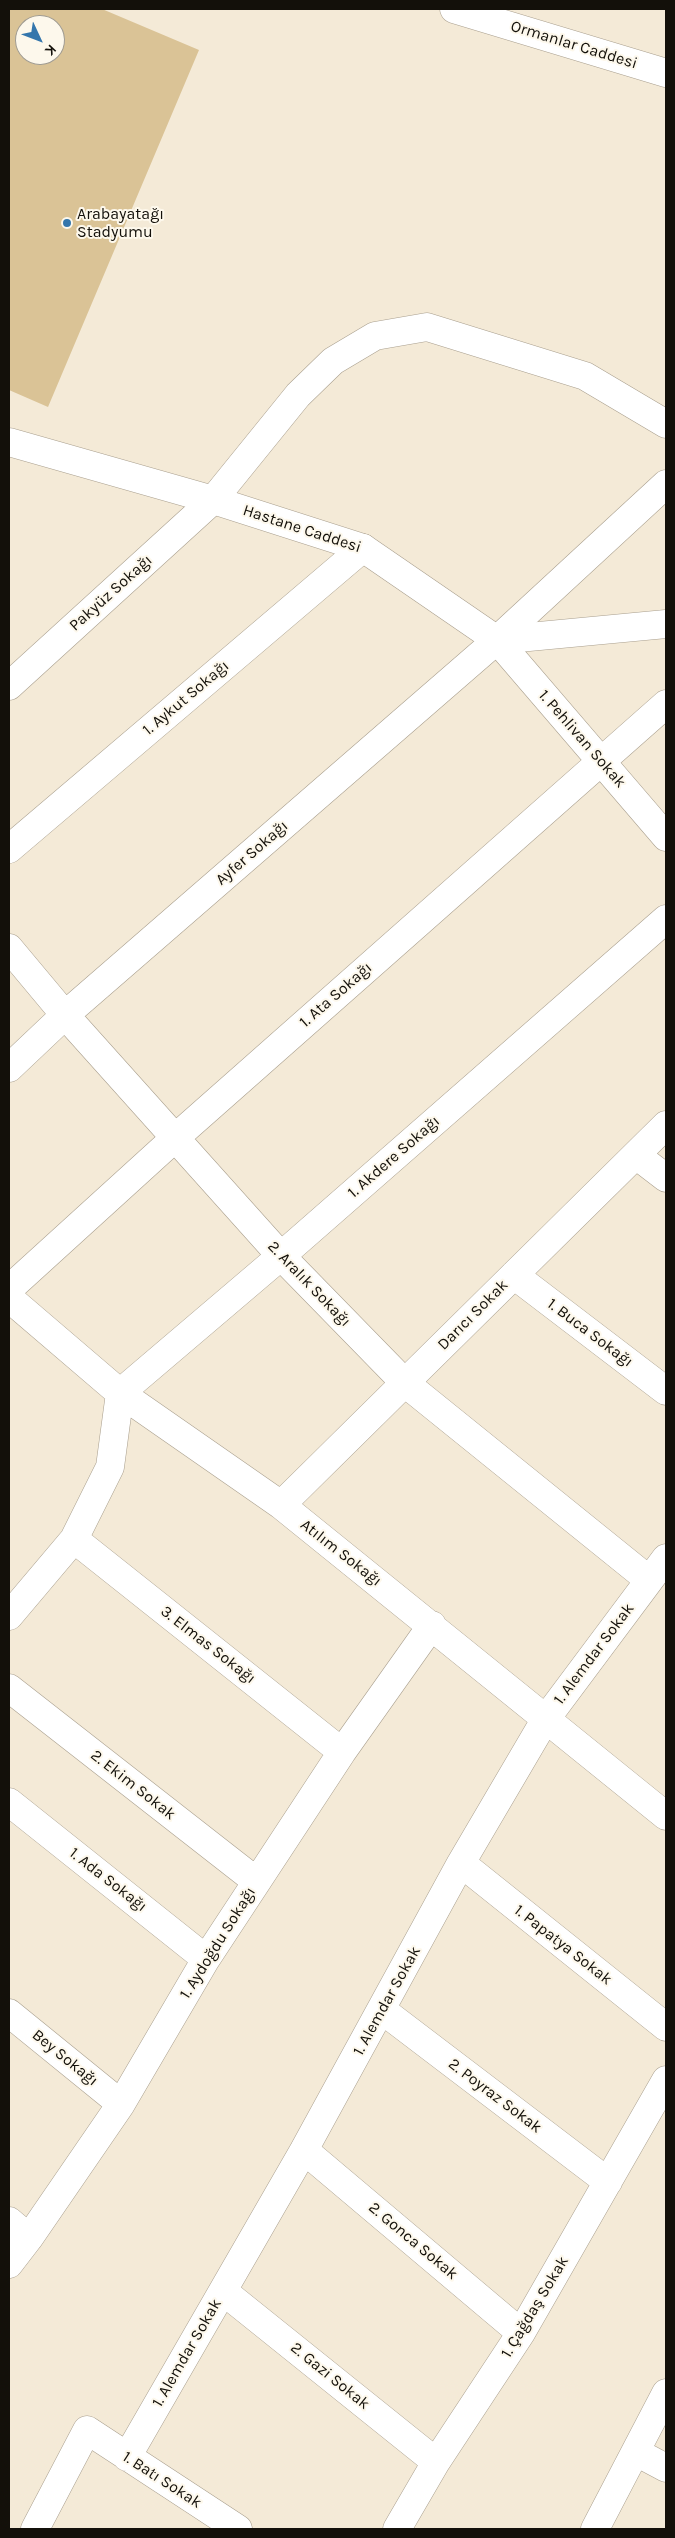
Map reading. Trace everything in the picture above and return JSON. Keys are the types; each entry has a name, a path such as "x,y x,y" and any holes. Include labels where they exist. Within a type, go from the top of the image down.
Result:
{"street":[{"name":"Ormanlar Caddesi","path":"454,9 666,73"},
{"name":"Pakyüz Sokağı","path":"9,686 213,500 298,395 333,361 375,336 427,326 584,376 666,424"},
{"name":"Hastane Caddesi","path":"9,442 213,500 363,548 497,640"},
{"name":"Ayfer Sokağı","path":"9,1068 65,1015 497,640 666,484"},
{"name":"1. Aykut Sokağı","path":"9,849 363,548"},
{"path":"497,640 666,624"},
{"name":"1. Pehlivan Sokak","path":"497,640 666,837"},
{"name":"1. Ata Sokağı","path":"9,1289 175,1138 666,704"},
{"name":"1. Akdere Sokağı","path":"120,1393 281,1256 666,919"},
{"name":"2. Aralık Sokağı","path":"9,948 65,1015 281,1256 405,1383 649,1580"},
{"name":"Darıcı Sokak","path":"281,1505 666,1125"},
{"path":"636,1155 666,1178"},
{"name":"1. Buca Sokağı","path":"514,1275 666,1391"},
{"name":"Atılım Sokağı","path":"9,1298 120,1393 281,1505 666,1816"},
{"path":"9,1616 74,1539 110,1467 120,1393"},
{"name":"3. Elmas Sokağı","path":"74,1539 342,1752"},
{"name":"1. Alemdar Sokak","path":"127,2457 304,2150 382,2010 460,1863 545,1720 666,1558"},
{"name":"1. Aydoğdu Sokağı","path":"9,2264 121,2104 206,1959 256,1881 342,1752 432,1626"},
{"name":"2. Ekim Sokak","path":"9,1688 256,1881"},
{"name":"1. Ada Sokağı","path":"9,1802 206,1959"},
{"name":"1. Papatya Sokak","path":"460,1863 666,2027"},
{"name":"2. Poyraz Sokak","path":"382,2010 608,2182"},
{"name":"Bey Sokağı","path":"9,2013 121,2104"},
{"name":"1. Çağdaş Sokak","path":"397,2529 436,2462 521,2333 666,2080"},
{"name":"2. Gonca Sokak","path":"304,2150 521,2333"},
{"path":"9,2221 29,2238"},
{"name":"2. Gazi Sokak","path":"224,2291 436,2462"},
{"path":"595,2529 666,2393"},
{"name":"1. Batı Sokak","path":"35,2529 87,2430 127,2457 211,2522 238,2529"},
{"path":"636,2452 666,2468"}],"shaded area":[{"name":"Arabayatağı Stadyumu","path":"9,9 102,9 199,50 48,407 9,390"}],"place":[{"name":"Arabayatağı Stadyumu","path":"67,223"}]}
